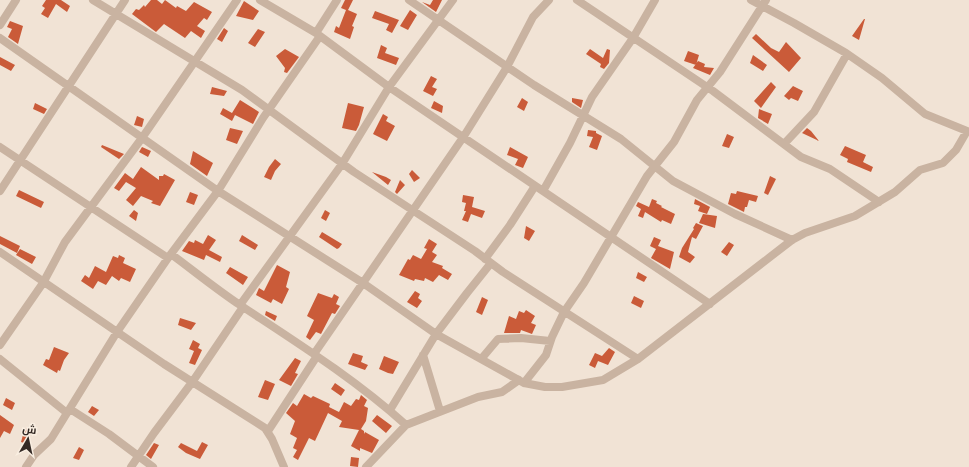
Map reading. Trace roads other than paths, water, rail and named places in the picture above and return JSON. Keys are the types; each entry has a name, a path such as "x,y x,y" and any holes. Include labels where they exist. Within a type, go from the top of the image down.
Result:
{"street":[{"path":"0,25 16,0"},
{"path":"92,0 242,90 342,164 564,312 638,359"},
{"path":"0,191 125,0"},
{"path":"0,345 43,283 65,242 90,206 142,138 237,0"},
{"path":"260,0 318,34 389,87 464,136 542,191 710,304"},
{"path":"26,467 34,455 51,439 117,332 169,256 218,191 268,109 318,34 337,0"},
{"path":"409,0 583,116 621,139 673,181 735,214 792,240"},
{"path":"131,467 154,433 193,381 242,306 342,164 389,87 453,0"},
{"path":"268,431 315,355 464,136 507,66 533,17 549,0"},
{"path":"577,0 708,88 801,157 830,169 879,202"},
{"path":"542,191 570,143 597,89 633,38 654,0"},
{"path":"0,38 218,191 363,283 436,334 482,358 521,381 545,387 562,387 603,380 638,359 792,240 805,233 850,219 895,192 920,170 943,163 956,150 967,131 925,114 882,78 847,54 794,23 764,3 751,0"},
{"path":"366,467 406,425 440,411 478,398 502,392 521,381 546,355 550,341 564,312 584,283 610,236 647,176 682,130 697,100 708,88 764,3"},
{"path":"784,144 814,112 847,54"},
{"path":"0,147 20,162 169,256 289,336 390,410 406,425"},
{"path":"390,410 436,334 467,293 535,186"},
{"path":"0,252 43,283 268,431 284,467"},
{"path":"482,358 498,339 521,338 550,341"},
{"path":"423,355 440,411"},
{"path":"0,359 68,411 109,434 153,467"}]}
